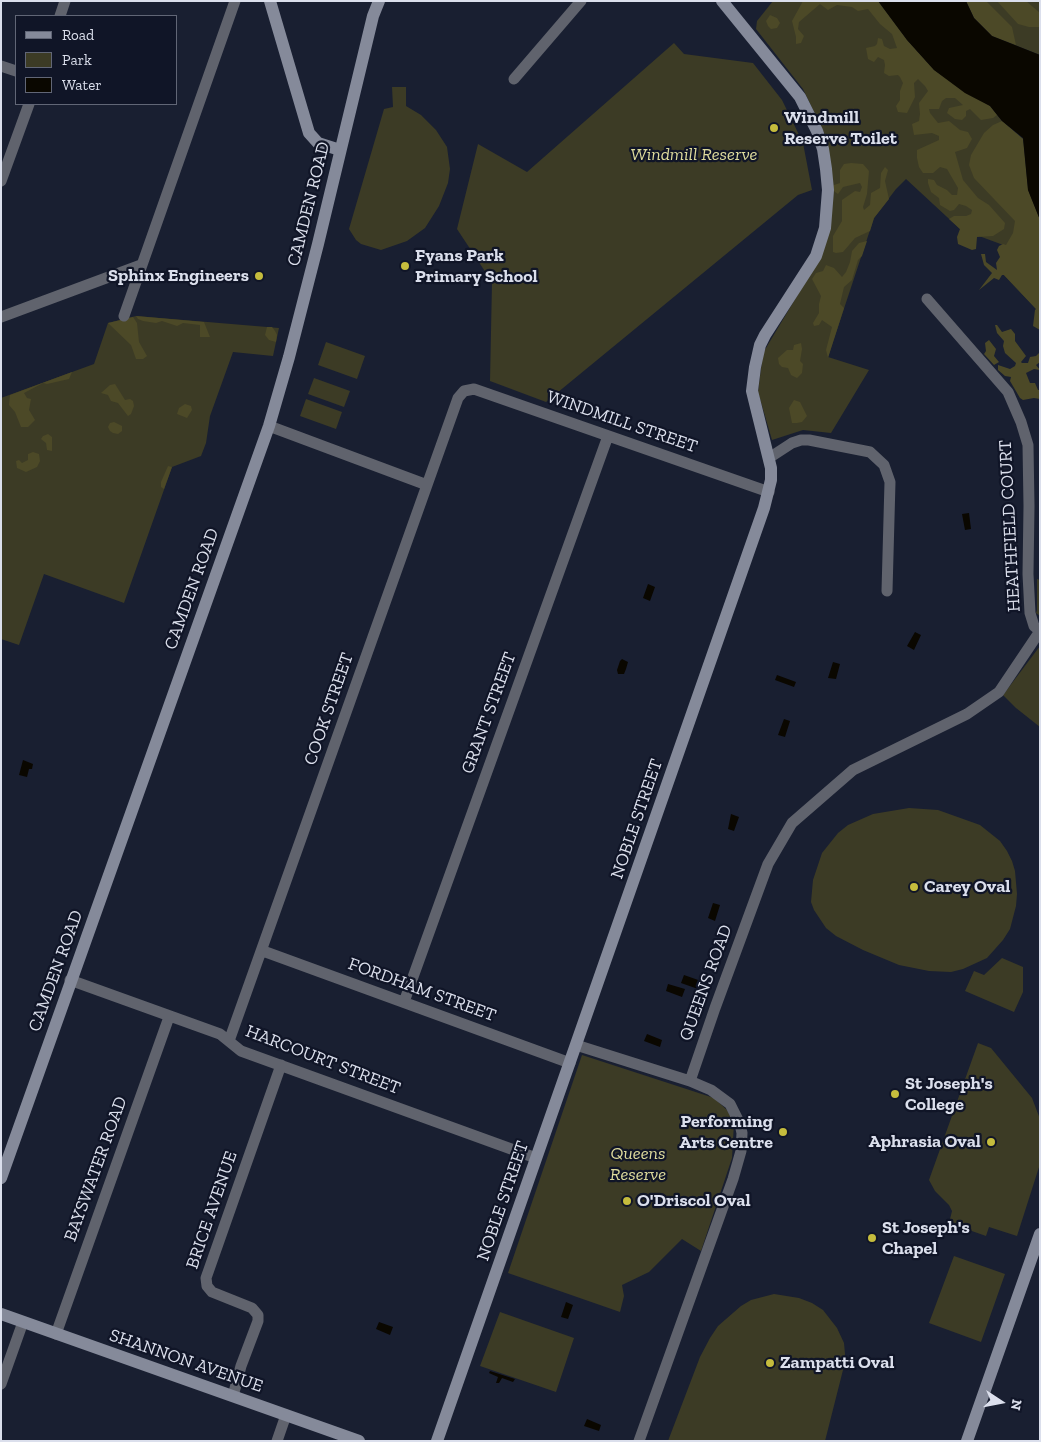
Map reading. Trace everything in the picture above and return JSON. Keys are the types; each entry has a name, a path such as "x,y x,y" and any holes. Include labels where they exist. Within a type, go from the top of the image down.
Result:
{"street":[{"path":"60,15 65,1"},
{"path":"124,316 235,1"},
{"path":"270,1 309,133 318,143 340,150"},
{"name":"CAMDEN ROAD","path":"1,1178 269,426 289,357 373,16 379,1"},
{"path":"514,79 581,1"},
{"name":"NOBLE STREET","path":"437,1441 768,492 771,480 769,458 752,391 760,345 816,256 825,228 828,190 823,149 800,97 722,1"},
{"path":"1,66 15,71"},
{"path":"1,181 29,105"},
{"path":"1,317 141,266"},
{"name":"HEATHFIELD COURT","path":"927,299 1008,392 1021,422 1028,445 1028,574 1030,613 1034,626 1040,631"},
{"name":"WINDMILL STREET","path":"464,390 474,389 768,492"},
{"name":"COOK STREET","path":"229,1041 458,398 464,390"},
{"path":"269,426 427,485"},
{"name":"GRANT STREET","path":"404,1002 608,436"},
{"path":"769,458 792,443 809,440 870,452 884,465 890,482 886,591"},
{"name":"QUEENS ROAD","path":"690,1081 768,864 792,823 852,770 967,714 999,692 1040,631"},
{"name":"FORDHAM STREET","path":"262,951 570,1063"},
{"name":"HARCOURT STREET","path":"70,980 220,1034 241,1051 536,1158"},
{"name":"BAYSWATER ROAD","path":"56,1334 169,1017"},
{"path":"576,1045 690,1081 718,1094 730,1104 740,1124 742,1133 740,1152 733,1179 639,1441"},
{"name":"BRICE AVENUE","path":"233,1396 258,1316 252,1308 212,1292 206,1284 206,1278 281,1065"},
{"path":"966,1441 1040,1234"},
{"name":"SHANNON AVENUE","path":"1,1314 359,1441"},
{"path":"1,1384 23,1322"},
{"path":"277,1441 286,1415"}],"green space":[{"path":"773,1 878,1 907,40 934,70 990,106 1002,121 1023,139 1028,190 1040,220 1040,313 1000,271 1006,246 960,229 906,179 874,218 828,357 869,370 831,433 803,430 772,440 758,392 763,353 797,296 831,217 827,139 803,89 756,29 757,21"},
{"path":"966,1 1040,1 1040,55 992,36"},
{"name":"Windmill Reserve","path":"674,43 684,54 753,63 782,100 803,143 812,190 798,195 546,402 490,381 492,282 457,229 478,144 527,172"},
{"path":"392,87 406,87 406,106 421,115 436,130 447,147 450,169 448,183 439,206 425,228 407,241 381,250 361,244 349,229 384,109 393,107"},
{"path":"136,316 279,328 273,356 233,352 210,416 206,443 201,456 172,467 124,603 44,574 19,645 1,639 1,398 94,364 108,323"},
{"path":"326,342 365,356 357,379 318,365"},
{"path":"314,378 350,391 344,407 308,394"},
{"path":"306,399 342,412 336,429 300,416"},
{"path":"1037,579 1040,580 1040,616 1036,613"},
{"path":"1040,646 1040,727 1003,695"},
{"name":"Carey Oval","path":"909,808 938,810 980,825 1000,841 1012,861 1017,894 1010,929 987,958 963,969 951,972 929,971 899,965 863,950 836,936 826,928 811,902 813,880 822,853 838,833 848,825 873,814"},
{"path":"1002,958 1023,967 1023,992 1014,1012 965,991 974,971 984,975"},
{"name":"Aphrasia Oval","path":"978,1043 991,1048 1032,1098 1040,1119 1040,1164 1017,1236 989,1227 986,1236 949,1223 952,1211 949,1205 935,1191 929,1180"},
{"name":"O'Driscol Oval","path":"582,1055 714,1098 727,1110 734,1123 732,1158 701,1251 682,1239 649,1272 622,1285 624,1296 620,1312 508,1273"},
{"path":"954,1256 1005,1274 981,1342 929,1323"},
{"name":"Zampatti Oval","path":"774,1294 799,1298 823,1310 837,1328 844,1343 843,1370 825,1441 668,1441 700,1357 718,1326 751,1300"},
{"path":"500,1312 574,1338 556,1392 480,1366"}],"shaded area":[{"path":"803,1 878,1 907,40 934,70 965,93 990,106 997,115 993,118 981,120 970,109 966,111 966,116 962,120 955,119 947,113 949,108 963,105 955,98 946,98 942,101 939,109 929,109 938,123 949,121 960,130 968,132 972,139 967,148 955,152 963,180 978,198 989,205 1005,223 1004,229 993,236 977,237 976,249 972,250 958,244 957,237 960,229 949,219 954,216 966,216 971,214 972,210 959,204 954,210 950,211 940,205 939,198 931,192 928,179 934,180 937,185 952,195 957,195 958,188 947,169 940,167 933,173 923,173 917,158 917,150 939,140 939,136 932,133 914,135 912,124 919,121 919,103 928,91 918,79 914,83 915,97 907,113 898,112 896,106 900,100 900,91 903,83 900,77 898,75 889,76 884,73 884,60 878,57 874,62 868,59 866,48 875,46 878,38 882,39 884,46 890,49 897,48 892,34 880,24 868,9 858,11 852,7 837,5 828,10 820,4 799,22 798,29 804,36 801,43 796,44 792,21"},
{"path":"966,1 986,1 1012,27 1016,45 992,36 974,18"},
{"path":"997,1 1026,1 1040,13 1040,27 1018,24"},
{"path":"770,15 777,18 780,23 777,28 771,29 768,26 766,21"},
{"path":"1002,121 1023,139 1028,190 1040,220 1040,330 1033,326 1036,309 1004,275 999,280 994,278 979,290 992,273 984,265 981,254 985,254 986,262 997,270 996,263 1000,257 997,250 999,246 1006,245 1013,233 1015,221 974,178 969,165 971,155 984,133 993,125"},
{"path":"844,164 863,164 869,171 864,210 870,205 871,193 880,188 881,173 885,167 888,170 885,181 889,199 874,218 870,231 855,238 843,252 836,253 833,252 833,236 842,221 842,200 855,191 860,192 862,187 860,183 843,187 838,194 831,186 840,183 840,170"},
{"path":"867,241 862,256 858,260 852,280 844,287 840,304 844,308 828,358 826,350 832,327 822,320 819,325 814,326 813,323 819,313 821,296 812,279 816,273 823,271 826,265 834,268 842,277 850,262 852,251 859,243"},
{"path":"136,316 204,322 210,337 200,337 200,325 183,323 177,326 162,321 156,323 143,321"},
{"path":"133,317 137,323 139,342 147,356 143,359 136,359 131,345 108,323"},
{"path":"995,325 1002,332 1011,329 1015,334 1015,341 1026,356 1022,363 1028,363 1030,357 1036,356 1040,352 1040,362 1036,365 1040,370 1034,369 1026,373 1030,383 1035,383 1038,390 1040,390 1040,399 1023,400 1020,398 1010,381 1011,377 1005,376 998,370 998,365 1010,369 1016,363 1005,353 1004,341 997,333"},
{"path":"267,327 272,327 275,331 277,335 276,342 269,340 265,335"},
{"path":"989,340 996,349 994,356 999,362 994,365 984,354 986,351 985,343"},
{"path":"801,343 800,361 803,364 802,373 797,378 791,375 788,368 782,367 779,364 778,358 787,350 793,350 794,345"},
{"path":"72,372 69,379 47,384 43,383 24,393 27,398 31,399 29,410 35,420 28,427 21,427 15,412 9,405 10,395"},
{"path":"115,384 125,400 130,399 133,401 134,406 131,414 128,416 118,403 111,401 108,395 101,393 110,385"},
{"path":"794,400 800,402 807,416 802,422 792,423 789,408"},
{"path":"185,404 191,406 192,410 187,418 177,414 179,408"},
{"path":"114,422 122,426 122,431 118,434 110,431 108,427 110,423"},
{"path":"48,434 52,437 52,451 47,450 46,443 41,439"},
{"path":"33,452 39,454 40,461 37,467 26,472 17,468 16,461 19,460 22,463 28,460 28,454"},
{"path":"168,466 172,467 164,489 161,487 161,482"}],"water":[{"path":"878,1 966,1 974,18 992,36 1040,55 1040,220 1028,190 1023,138 1002,121 990,106 965,93 934,70 907,40"},
{"path":"969,513 971,529 965,530 962,514"},
{"path":"648,584 655,587 650,601 643,598"},
{"path":"915,632 921,635 914,650 907,646"},
{"path":"622,659 628,662 624,674 618,674 617,670"},
{"path":"833,662 840,664 836,679 828,678"},
{"path":"777,675 796,682 794,687 775,680"},
{"path":"784,719 790,721 785,737 778,735"},
{"path":"23,760 33,764 32,769 29,769 27,777 19,775"},
{"path":"731,814 739,817 734,831 728,829"},
{"path":"713,903 720,905 715,921 708,918"},
{"path":"684,975 701,981 698,989 681,983"},
{"path":"668,984 685,989 682,997 666,991"},
{"path":"647,1034 662,1040 660,1047 644,1041"},
{"path":"566,1302 573,1305 568,1319 561,1317"},
{"path":"379,1322 393,1327 390,1335 376,1329"},
{"path":"490,1371 515,1379 513,1382 502,1378 499,1383 496,1383 498,1377 489,1373"},
{"path":"587,1419 601,1425 599,1431 584,1426"}],"place":[{"name":"Windmill Reserve Toilet","path":"774,128"},
{"name":"Fyans Park Primary School","path":"405,266"},
{"name":"Sphinx Engineers","path":"259,276"},
{"name":"Carey Oval","path":"914,887"},
{"name":"St Joseph's College","path":"895,1094"},
{"name":"Performing Arts Centre","path":"783,1132"},
{"name":"Aphrasia Oval","path":"991,1142"},
{"name":"O'Driscol Oval","path":"627,1201"},
{"name":"St Joseph's Chapel","path":"872,1238"},
{"name":"Zampatti Oval","path":"770,1363"}],"park label":[{"name":"Queens Reserve","path":"638,1164"}]}
